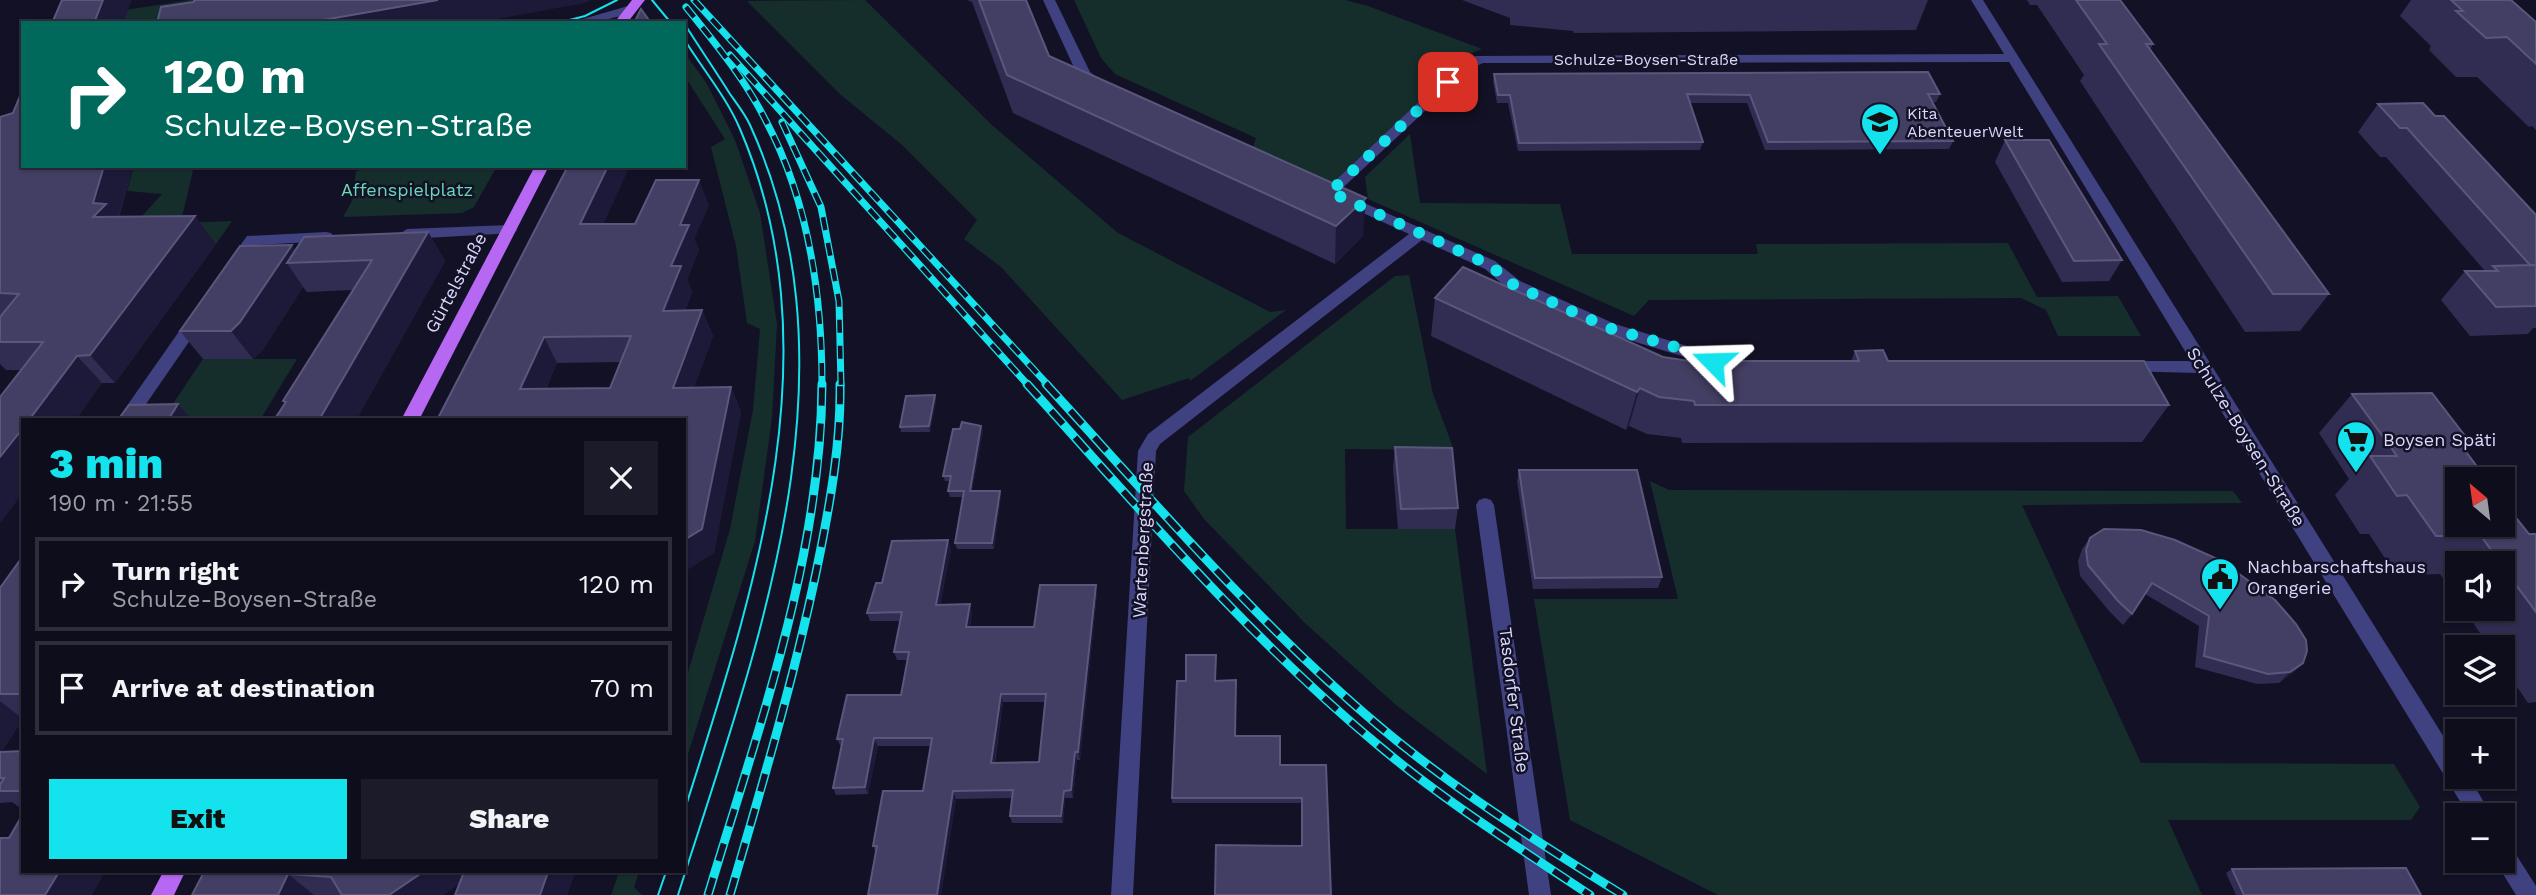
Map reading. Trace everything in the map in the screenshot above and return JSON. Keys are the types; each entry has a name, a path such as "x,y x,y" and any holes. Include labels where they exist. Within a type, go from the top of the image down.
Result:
{"main road":[{"path":"621,21 628,5 639,0"},
{"name":"Gürtelstraße","path":"411,418 541,168"},
{"path":"162,895 173,873"}],"street":[{"path":"1049,0 1084,74 1114,93"},
{"name":"Schulze-Boysen-Straße","path":"1977,0 2473,803"},
{"path":"581,21 628,5"},
{"name":"Schulze-Boysen-Straße","path":"1420,234 1325,190 1465,66 1481,60 2013,58"},
{"path":"392,234 509,230"},
{"path":"1420,234 1490,265 1514,285 1609,328 1686,350 1713,362 1753,367"},
{"name":"Wartenbergstraße","path":"1122,895 1147,451 1154,439 1420,234"},
{"path":"222,283 252,240 341,236"},
{"path":"127,418 207,304"},
{"path":"2106,367 2203,367"},
{"name":"Tasdorfer Straße","path":"1485,505 1505,629 1540,895"},
{"path":"2515,873 2529,895"}],"green space":[{"path":"190,0 218,0 213,21 84,21 86,16"},
{"path":"865,0 992,125 1118,233 1270,312 1286,310 1190,381 1189,378 1122,400 1001,267 964,239 977,220 901,144 841,95 747,1"},
{"path":"1074,0 1345,0 1482,49 1472,53 1334,181 1328,181 1253,147 1256,138 1115,74 1101,58"},
{"path":"686,55 707,84 735,140 760,213 777,324 772,418 755,541 686,761 686,679 730,529 753,410 760,329 747,323 736,246 711,147 725,139 686,78"},
{"path":"1410,134 1420,203 1560,204 1572,254 1758,254 1756,244 2008,243 2037,297 2118,296 2141,336 2058,336 2046,310 2021,298 1649,300 1634,316 1368,199 1365,177"},
{"path":"133,168 194,168 182,217 183,223 232,221 216,244 116,245 162,194 127,191"},
{"name":"Affenspielplatz","path":"370,168 496,168 474,207 462,213 343,217 352,201 356,171"},
{"path":"1409,275 1433,394 1454,450 1345,449 1346,529 1455,529 1487,774 1396,705 1306,624 1204,519 1184,491 1188,437 1395,276"},
{"path":"203,359 297,359 261,418 163,418"},
{"path":"1650,481 1669,490 2233,491 2242,503 2022,505 2141,763 2394,764 2420,807 2411,820 2168,820 2202,895 1718,895 1570,820 1534,599 1678,599"},
{"path":"619,873 639,873 634,887 642,895 611,895"}],"building":[{"path":"62,0 103,0 95,21 53,21"},
{"path":"438,0 317,21 158,21 161,7 194,2"},
{"path":"979,0 1026,0 1049,56 1366,198 1336,226 1007,75"},
{"path":"2076,0 2120,0 2153,44 2146,44 2329,294 2273,294 2099,44 2107,44"},
{"path":"2451,0 2511,0 2536,22 2536,64 2507,37 2486,38 2456,11 2463,11"},
{"path":"641,9 650,21 635,21"},
{"path":"1928,72 1940,94 1928,94 1953,141 1768,142 1750,95 1687,94 1703,142 1519,143 1510,95 1498,95 1494,74"},
{"path":"21,94 21,168 103,168 93,203 106,204 93,217 195,216 90,355 77,356 30,418 21,418 21,431 0,457 0,397 43,342 0,342 0,317 19,294 0,293 0,117 13,113"},
{"path":"2423,103 2435,116 2444,116 2536,215 2536,265 2530,265 2407,128 2400,128 2378,104"},
{"path":"2005,140 2049,140 2122,260 2074,261"},
{"path":"567,168 607,168 580,224 635,224 656,180 699,180 680,225 689,225 671,266 681,266 663,311 702,310 673,388 731,387 702,529 686,539 686,418 438,418","holes":["631,336 610,388 520,389 544,337"]},
{"path":"428,232 320,418 275,418 286,402 283,401 372,260 287,263 304,237"},
{"path":"292,245 240,322 231,331 180,331 240,246"},
{"path":"2536,265 2536,306 2496,307 2465,271 2498,271 2493,266"},
{"path":"1463,267 1663,357 1689,361 1859,361 1855,351 1883,350 1888,361 2144,361 2169,405 1695,405 1694,401 1659,397 1640,388 1637,392 1435,298"},
{"path":"2432,393 2472,445 2461,445 2477,467 2445,467 2445,536 2436,536 2407,495 2397,496 2370,456 2397,456 2352,394"},
{"path":"935,395 929,426 900,427 906,396"},
{"path":"178,404 169,418 119,418 129,405"},
{"path":"962,422 981,426 970,491 1000,491 992,543 955,543 964,491 948,491 951,476 943,476 953,429 960,429"},
{"path":"1395,447 1452,448 1458,508 1401,509"},
{"path":"1519,470 1637,470 1662,577 1535,578"},
{"path":"2515,516 2529,534 2536,534 2536,612 2515,584 2515,551 2492,551 2482,537 2515,537"},
{"name":"Nachbarschaftshaus Orangerie","path":"2104,529 2141,530 2175,540 2220,560 2275,600 2296,624 2306,640 2307,651 2303,663 2290,672 2268,674 2204,656 2209,616 2152,583 2132,614 2088,565 2086,550 2090,538"},
{"path":"948,540 936,605 970,604 966,627 1034,627 1040,585 1096,585 1078,752 1075,752 1071,790 1064,791 1061,816 1010,816 1013,790 953,791 937,895 868,895 883,791 923,791 932,738 874,738 865,787 833,788 843,739 837,739 847,695 901,695 909,652 894,652 902,612 867,613 876,583 882,583 892,541","holes":["1001,694 1046,694 1039,762 991,763"]},
{"path":"21,559 21,694 0,694 0,588"},
{"path":"1186,655 1216,655 1215,681 1236,680 1235,736 1280,736 1280,765 1326,765 1331,895 1215,895 1216,845 1302,846 1302,798 1172,798 1177,681 1186,681"},
{"path":"21,751 21,791 0,791 4,778 0,778 0,752"},
{"path":"21,817 21,873 58,873 45,895 0,895 0,838 9,838"},
{"path":"2406,868 2421,895 2244,895 2232,869"},
{"path":"203,873 422,873 389,895 342,895 331,877 288,874 278,895 192,895"},
{"path":"464,873 548,873 540,895 455,895"}],"tram line":[{"path":"566,21 585,16 617,0"},
{"path":"652,0 669,21"},
{"path":"686,26 748,121 783,220 798,316 798,414 786,512 765,610 738,707 686,870"},
{"path":"686,42 735,117 768,213 781,299 783,386 774,472 757,559 735,645 686,806"},
{"path":"658,895 666,873"},
{"path":"678,895 685,873"}],"railway":[{"path":"694,0 1048,385"},
{"path":"686,7 749,91 781,152 793,184 803,216 816,283 822,384"},
{"path":"730,55 1028,385"},
{"path":"782,122 821,207 839,301 841,385"},
{"path":"708,895 766,706 799,578 819,449 822,384"},
{"path":"730,895 779,725 811,596 834,469 840,384"},
{"path":"1027,384 1196,571 1330,704 1429,785 1590,895"},
{"path":"1046,384 1207,560 1334,687 1408,750 1467,794 1623,895"}],"place":[{"name":"Kita AbenteuerWelt","path":"1880,156"},
{"name":"Boysen Späti","path":"2356,474"},
{"name":"Nachbarschaftshaus Orangerie","path":"2220,611"}],"route":[{"path":"1448,82 1330,192 1490,265 1514,285 1609,328 1686,350 1713,362"}]}
